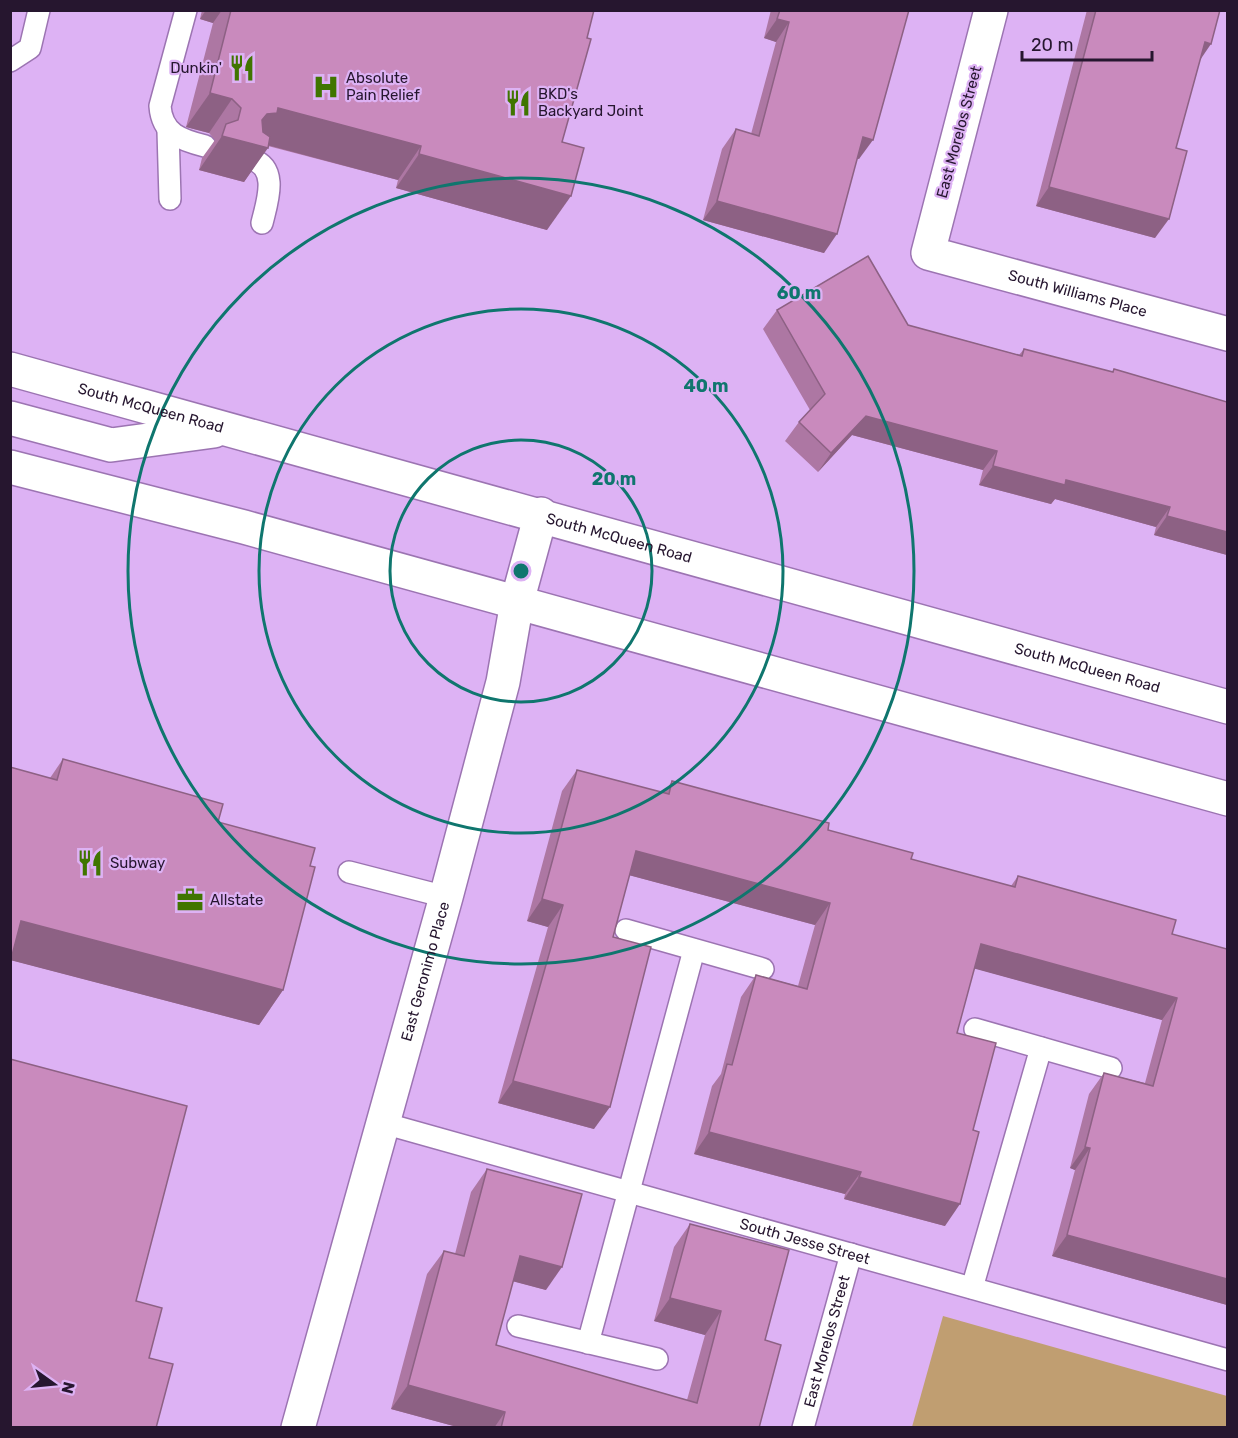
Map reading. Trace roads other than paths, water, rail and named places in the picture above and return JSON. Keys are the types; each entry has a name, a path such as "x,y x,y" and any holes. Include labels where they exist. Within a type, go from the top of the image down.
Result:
{"main road":[{"name":"East Morelos Street","path":"928,253 991,10"},
{"name":"South Williams Place","path":"928,253 1227,334"},
{"name":"South McQueen Road","path":"10,369 541,514 777,583 1227,707"},
{"path":"10,418 111,446 228,429"},
{"path":"10,467 517,602 1227,799"},
{"name":"East Geronimo Place","path":"298,1428 446,897 503,682 517,602 541,514"}],"lane":[{"path":"10,61 30,48 39,10"},
{"path":"186,10 160,106 161,119 168,131 181,140 205,147"},
{"path":"168,131 170,199"},
{"path":"250,159 260,163 270,184 262,223"},
{"path":"349,872 446,897"},
{"path":"626,930 763,969"},
{"path":"588,1343 694,950"},
{"path":"975,1029 1111,1068"},
{"path":"972,1288 1041,1048"},
{"name":"South Jesse Street","path":"383,1123 1227,1359"},
{"name":"East Morelos Street","path":"803,1428 851,1254"},
{"path":"518,1326 657,1359"}],"place":[{"name":"Dunkin'","path":"242,68"},
{"name":"Absolute Pain Relief","path":"326,87"},
{"name":"BKD's Backyard Joint","path":"518,103"},
{"name":"Subway","path":"90,863"},
{"name":"Allstate","path":"190,900"}]}
